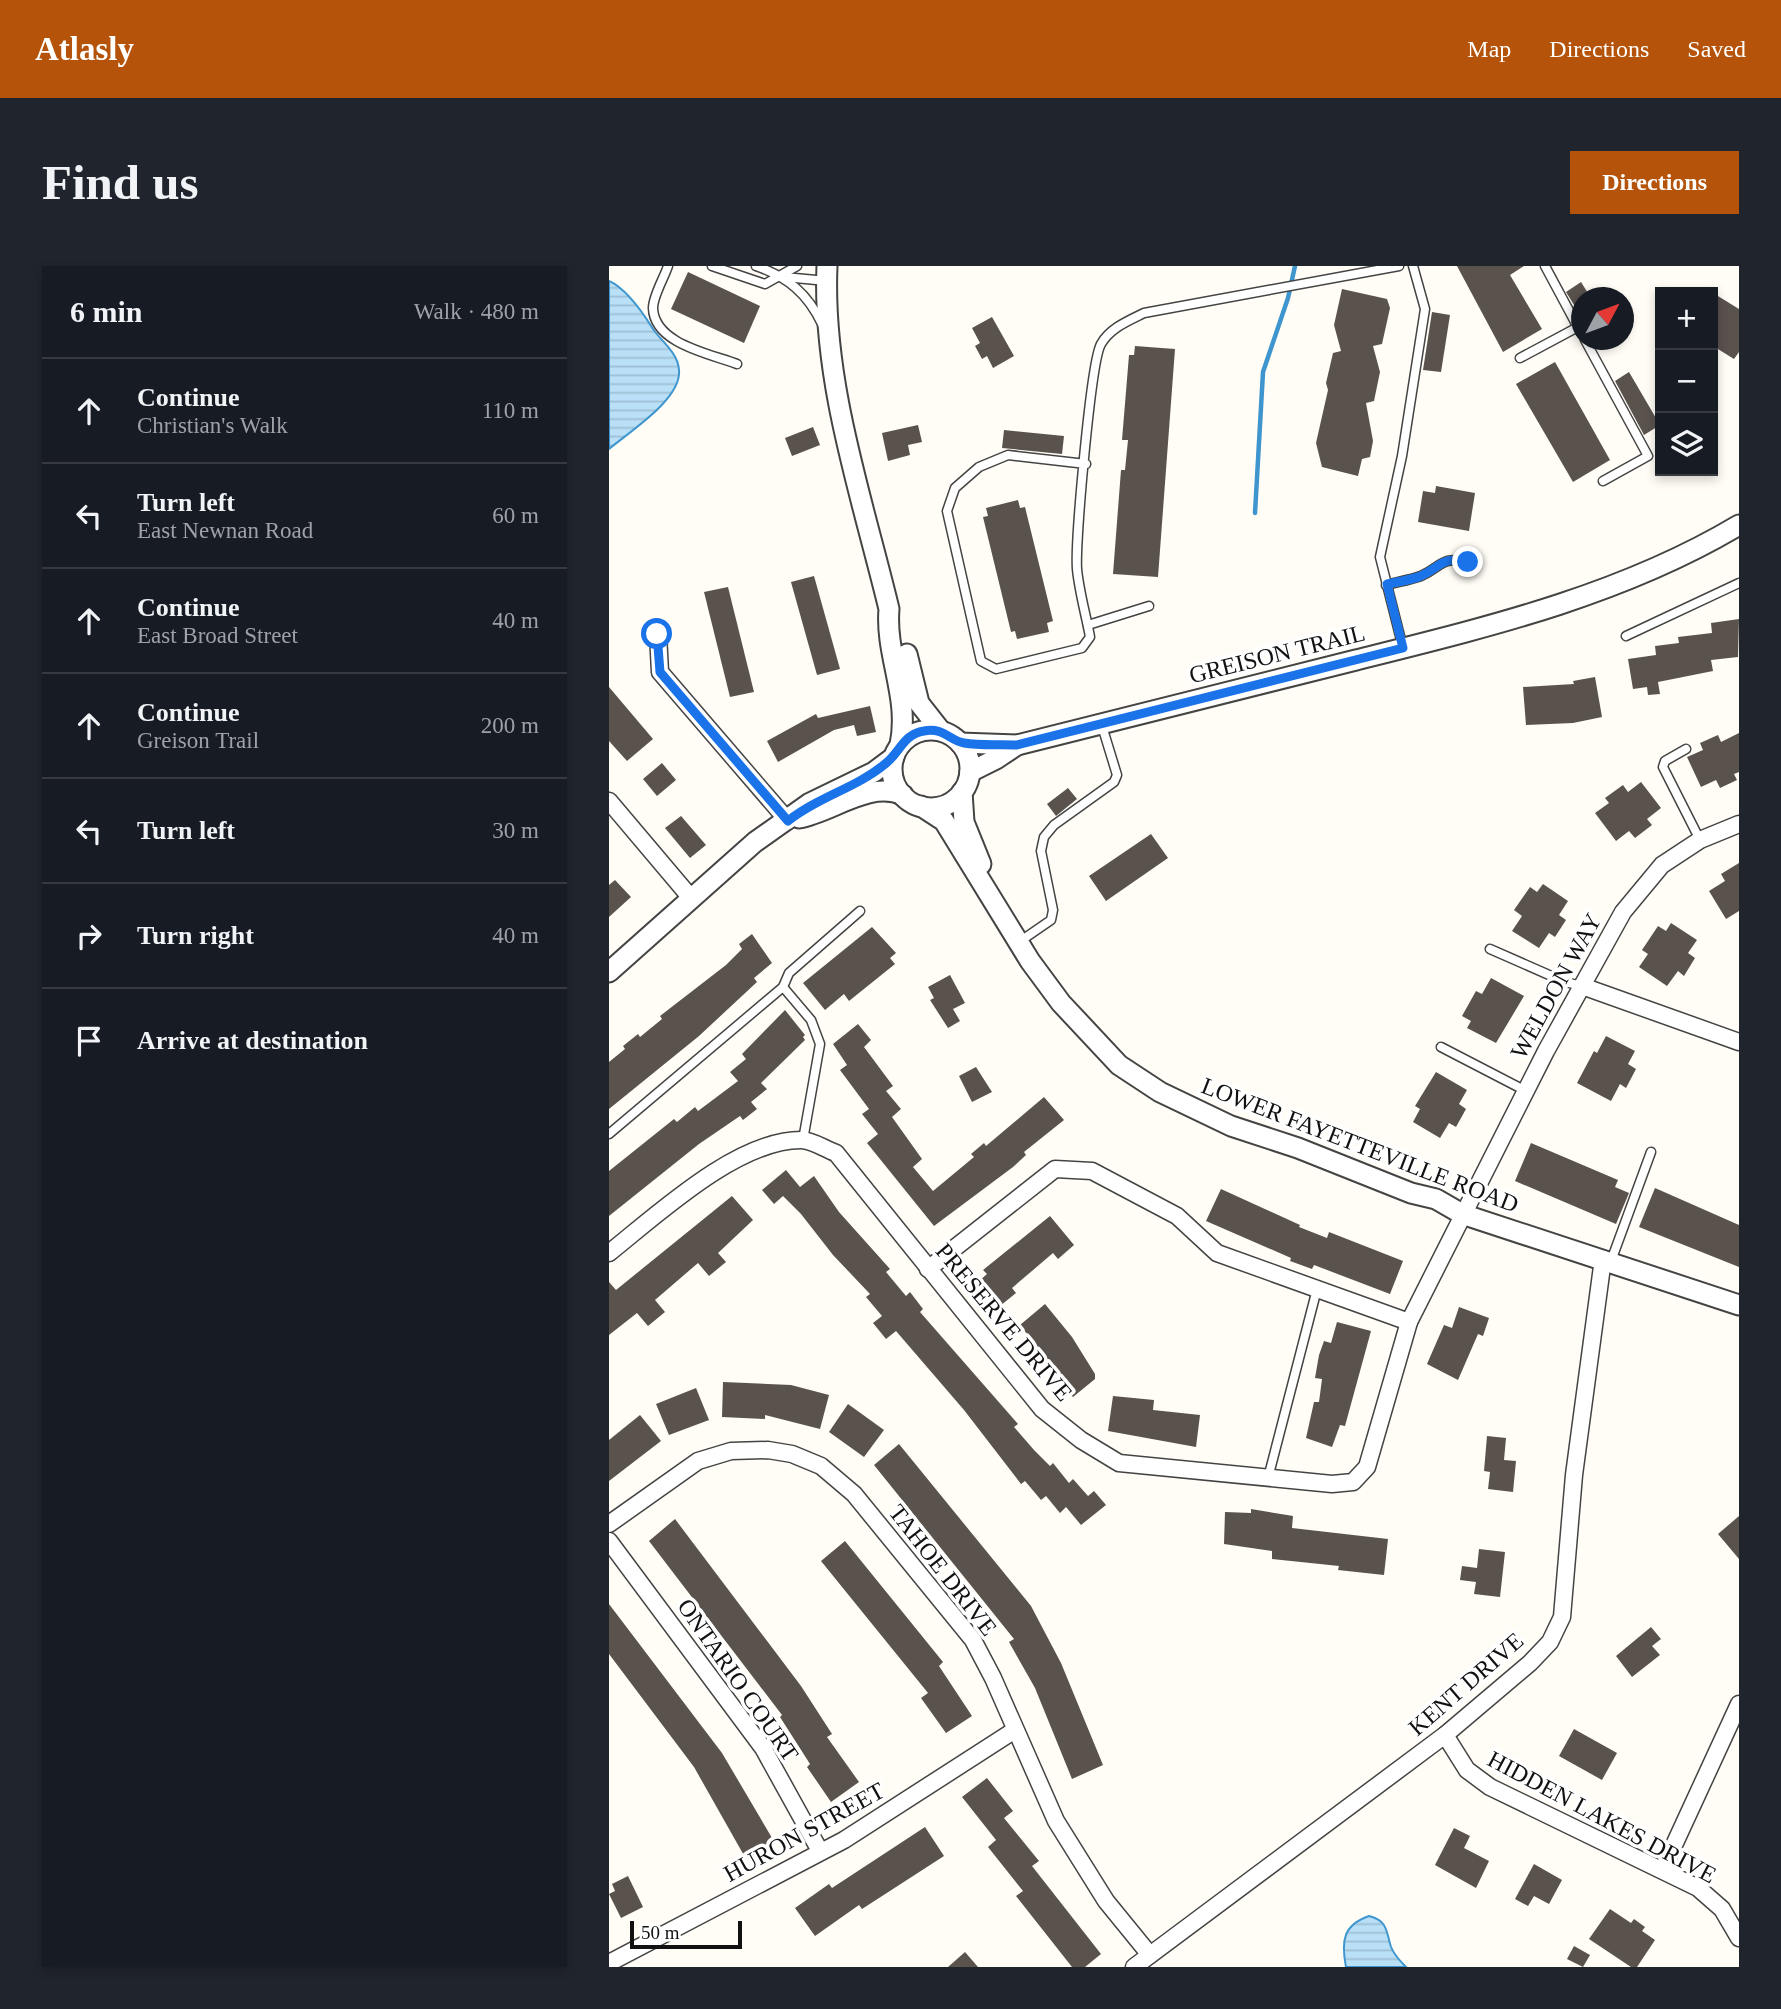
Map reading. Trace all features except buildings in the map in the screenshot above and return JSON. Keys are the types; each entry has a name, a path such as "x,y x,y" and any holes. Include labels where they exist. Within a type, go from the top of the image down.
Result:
{"street":[{"path":"788,821 817,815 881,789 903,795 921,806 943,805 961,792 969,772 968,757 960,743 941,732 919,703 899,625 889,609 841,414 831,345 827,273"},
{"name":"GREISON TRAIL","path":"960,743 1017,745 1530,614 1623,582 1739,525"},
{"path":"889,609 887,627 898,673 905,722 893,777 903,795"},
{"path":"657,634 660,672 788,821"},
{"path":"609,972 755,842 810,803 874,772 919,732 941,732"},
{"name":"GREISON TRAIL","path":"969,772 1017,745"},
{"name":"LOWER FAYETTEVILLE ROAD","path":"961,792 964,822 998,908"},
{"path":"609,801 691,898"},
{"name":"LOWER FAYETTEVILLE ROAD","path":"921,806 944,821 1019,942 1061,1003 1119,1065 1160,1091 1231,1126 1298,1148 1411,1193 1436,1199 1462,1214 1739,1305"},
{"name":"WELDON WAY","path":"1462,1214 1582,986 1636,894 1662,865 1700,840 1739,824"},
{"path":"1582,986 1739,1042"},
{"name":"PRESERVE DRIVE","path":"609,1252 687,1191 760,1146 803,1140 836,1153 1042,1409 1081,1440 1119,1463 1332,1484 1353,1482 1367,1466 1409,1322 1462,1214"},
{"path":"928,1269 1055,1169 1092,1171 1177,1216 1217,1253 1409,1322"},
{"name":"KENT DRIVE","path":"1134,1967 1445,1735 1530,1663 1550,1642 1562,1617 1574,1475 1607,1260"},
{"name":"TAHOE DRIVE","path":"609,1524 698,1461 731,1451 768,1450 792,1454 821,1466 854,1494 973,1640 1056,1821 1080,1862 1150,1955"},
{"name":"ONTARIO COURT","path":"609,1541 764,1748 820,1851"},
{"path":"1663,1869 1739,1704"},
{"name":"HURON STREET","path":"609,1964 843,1840 1015,1730"},
{"name":"HIDDEN LAKES DRIVE","path":"1445,1735 1467,1770 1490,1787 1698,1888 1722,1909 1739,1938"}],"lane":[{"path":"668,266 653,308 660,328 682,344 737,364"},
{"path":"712,266 765,284 797,266"},
{"path":"756,266 797,286 812,303 831,345"},
{"path":"1086,464 1008,455 979,467 955,488 947,511 981,661 996,669 1082,648 1090,638 1077,568 1086,464 1094,362 1101,344 1120,324 1144,313 1399,266"},
{"path":"1403,648 1380,557 1402,456 1425,309 1413,266"},
{"path":"1545,266 1571,314"},
{"path":"779,277 827,273"},
{"path":"1520,358 1571,334"},
{"path":"1590,350 1648,456 1603,481"},
{"path":"1387,584 1422,576 1437,563 1452,558 1468,562"},
{"path":"1626,636 1739,583"},
{"path":"1088,625 1149,606"},
{"path":"1019,942 1051,920 1053,910 1041,851 1044,837 1054,825 1114,782 1117,775 1101,723"},
{"path":"1686,750 1665,761 1663,767 1700,840"},
{"path":"609,1133 783,987 789,973 860,911"},
{"path":"1490,949 1565,982 1582,986"},
{"path":"783,987 811,1020 820,1044 803,1140"},
{"path":"1441,1047 1526,1091"},
{"path":"1607,1260 1651,1152"},
{"path":"1268,1478 1317,1289"}],"water":[{"path":"609,281 628,295 673,353 679,370 678,381 663,403 609,449"},
{"path":"1369,1916 1383,1924 1392,1950 1406,1967 1346,1967 1346,1935 1354,1924"}],"waterway":[{"path":"1255,513 1263,372 1288,298 1295,266"}],"route":[{"path":"657,634 660,672 788,821 810,803 874,772 894,757 906,739 926,730 948,734 960,743 1017,745 1403,648 1387,584 1422,576 1437,563 1452,558 1468,562"}]}
